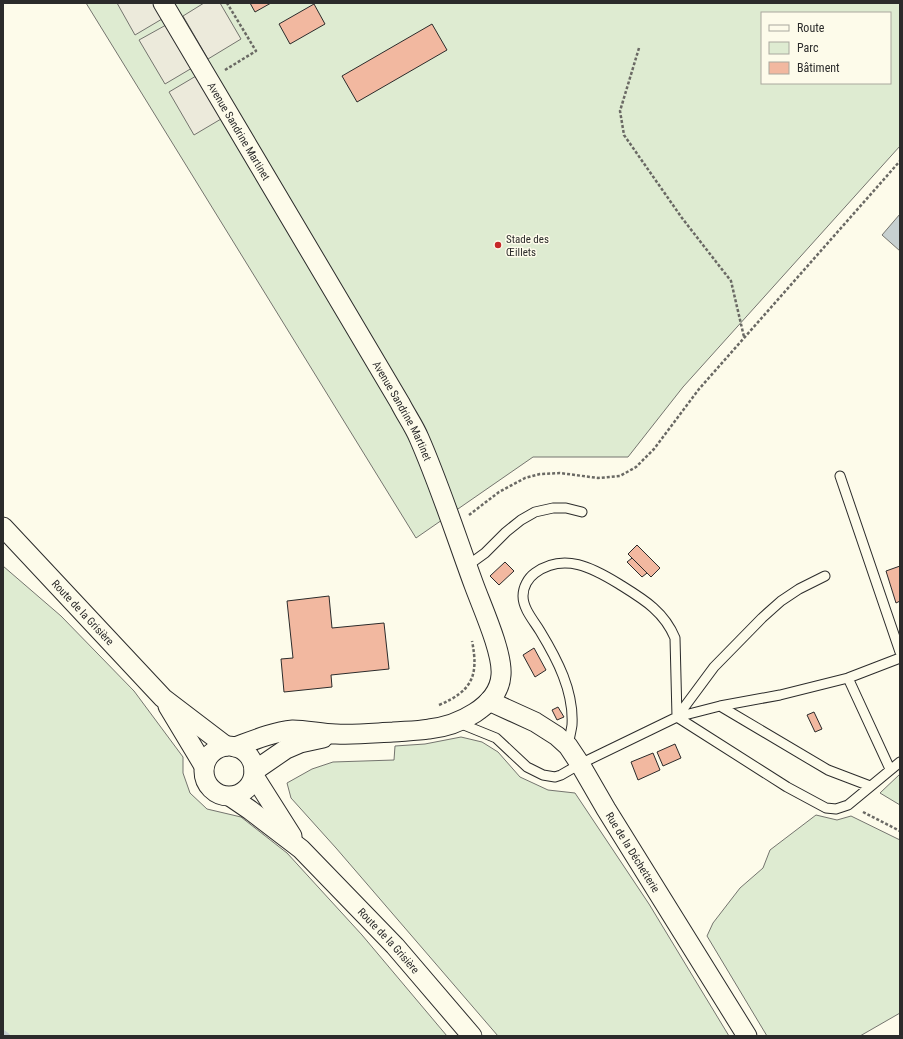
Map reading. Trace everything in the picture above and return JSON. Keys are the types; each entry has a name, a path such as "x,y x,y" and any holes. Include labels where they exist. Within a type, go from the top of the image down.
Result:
{"street":[{"name":"Avenue Sandrine Martinet","path":"163,3 400,403 421,443 435,477 488,624 499,657 501,675 498,688 489,701 478,712 458,722 430,729 368,734 336,734 295,730 281,732 231,746"},
{"name":"Route de la Grisière","path":"3,526 163,698 204,766 204,775 207,784 213,792 222,796 231,797 301,849 395,946 472,1036"},
{"name":"Route de la Grisière","path":"163,698 231,746 243,750 249,756 253,763 254,773 301,849"},
{"name":"Rue de la Déchetterie","path":"489,701 535,722 557,736 568,746 746,1036"},
{"name":"Avenue Sandrine Martinet","path":"254,773 286,749 300,743 336,734"},
{"path":"204,766 207,758 212,752 218,748 231,746"},
{"path":"231,797 239,795 252,784 254,773"}],"lane":[{"path":"840,476 900,652"},
{"path":"467,566 485,553 506,532 521,520 535,512 553,508 566,508 582,512"},
{"path":"568,746 572,725 569,695 563,676 549,647 525,606 523,596 526,583 534,574 545,567 560,563 577,564 593,569 649,604 664,617 671,627 675,638 677,717"},
{"path":"677,717 714,667 762,618 781,601 793,593 825,576"},
{"path":"458,722 496,738 528,767 544,775 555,778 580,764 677,717 720,706 780,695 848,678 900,658"},
{"path":"848,678 890,769"},
{"path":"720,706 828,770 870,786"},
{"path":"677,717 787,787 826,808 836,809 848,805 900,762"}],"path":[{"path":"223,71 256,51 227,3"},
{"path":"639,48 620,111 624,135 682,218 731,281 744,338"},
{"path":"452,526 499,492 525,478 540,474 560,473 598,478 620,476 636,467 654,449 699,389 900,162"},
{"path":"432,707 452,699 462,692 469,684 474,675 472,639"},
{"path":"848,805 900,831"}],"green space":[{"path":"86,3 900,3 900,146 683,387 628,457 533,457 416,538"},
{"path":"3,566 61,616 134,691 183,757 183,773 190,793 207,809 241,817 287,853 362,935 447,1036 3,1036"},
{"path":"461,737 482,742 498,752 520,777 548,790 575,793 649,904 729,1036 498,1036 291,798 287,783 312,769 333,762 394,760 395,746 425,744"},
{"path":"900,774 900,805 880,793"},
{"path":"816,815 837,820 851,816 900,840 900,1013 860,1036 767,1036 707,936 713,923 740,888 763,868 770,850"}],"shaded area":[{"path":"117,3 153,3 162,19 135,35"},
{"path":"204,3 220,3 241,39 208,59 183,16"},
{"path":"166,25 192,68 165,84 139,40"},
{"path":"196,76 221,119 194,135 169,92"},
{"path":"900,214 900,251 882,235"}],"building":[{"path":"250,3 271,3 255,12"},
{"path":"314,4 325,24 290,44 279,24"},
{"path":"432,24 447,50 357,102 342,76"},
{"path":"637,545 660,568 651,577 628,554"},
{"path":"632,558 647,573 642,577 627,562"},
{"path":"505,562 514,571 499,585 490,576"},
{"path":"900,566 900,601 896,603 886,571"},
{"path":"329,596 332,628 384,623 389,669 331,675 332,687 284,692 281,659 293,658 287,601"},
{"path":"534,648 546,670 535,677 523,655"},
{"path":"558,707 564,717 557,720 552,710"},
{"path":"814,712 822,729 815,732 807,715"},
{"path":"675,744 681,758 663,766 657,752"},
{"path":"653,753 660,770 638,780 631,762"}],"waterway":[{"path":"3,1033 7,1036"}],"place":[{"name":"Stade des Œillets","path":"498,245"}]}
